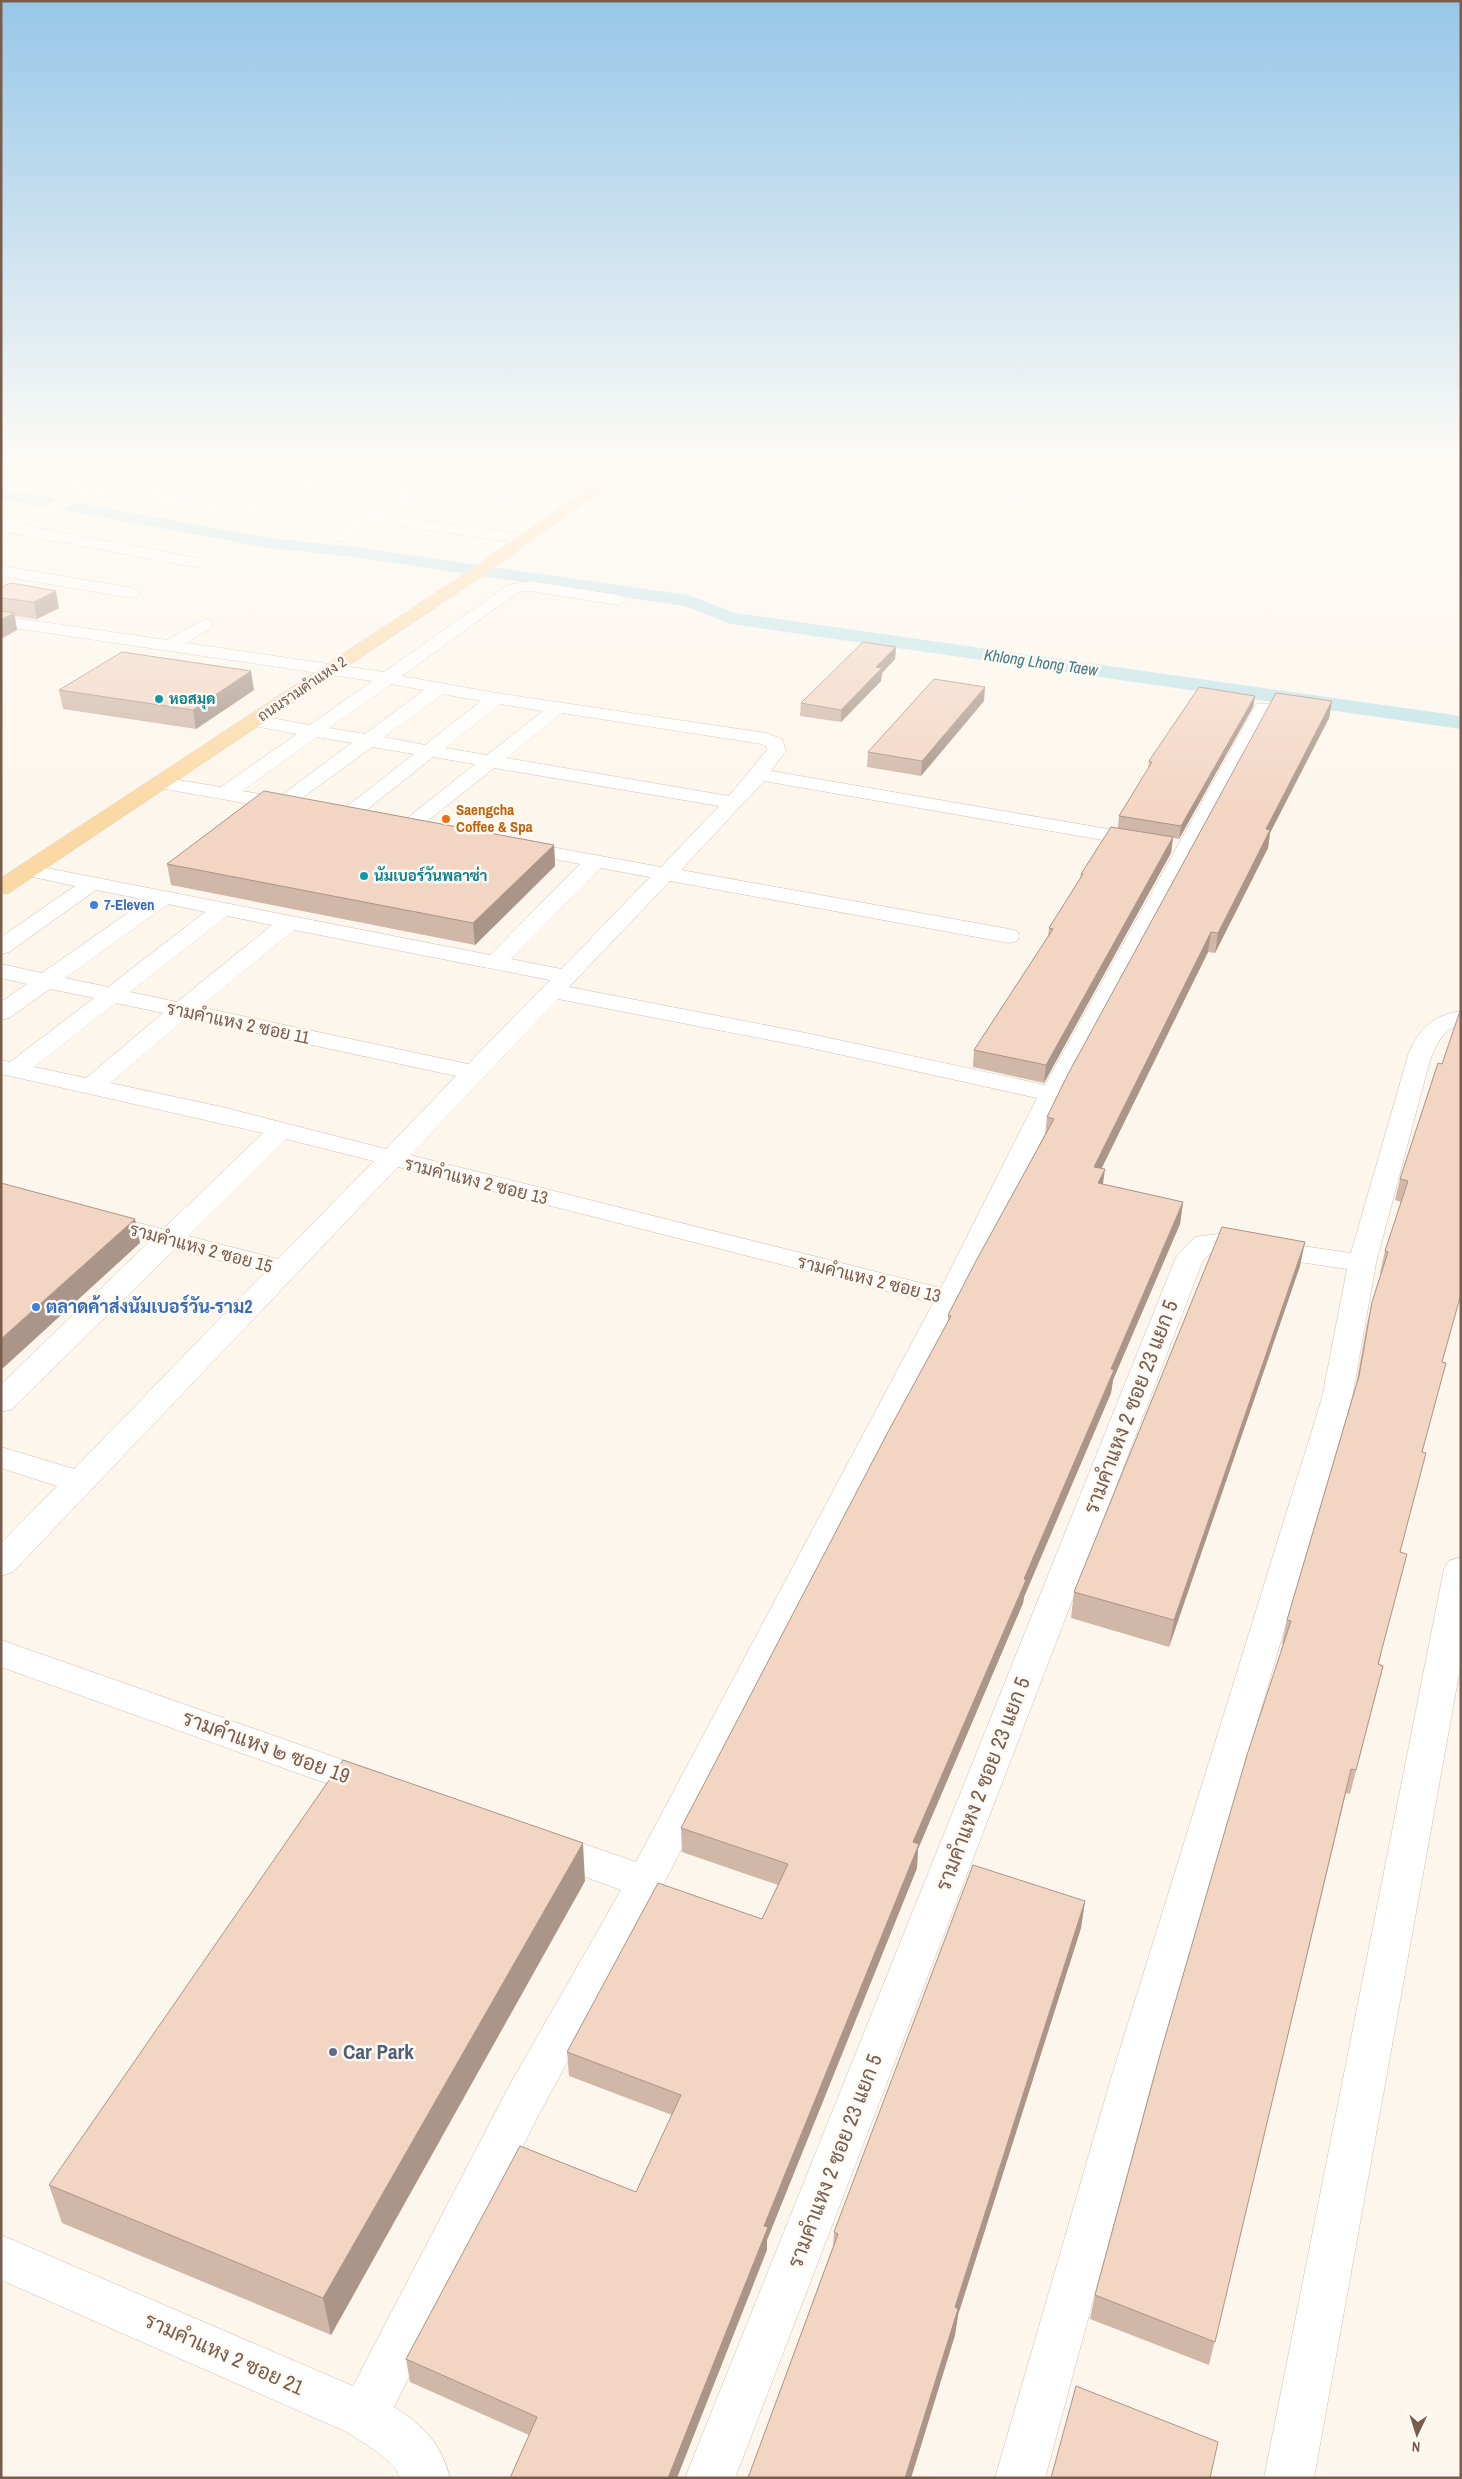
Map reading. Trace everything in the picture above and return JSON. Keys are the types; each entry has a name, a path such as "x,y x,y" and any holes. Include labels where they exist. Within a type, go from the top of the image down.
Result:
{"main road":[{"name":"ถนนรามคำแหง 2","path":"1,888 255,721 301,686 332,670 459,585"}],"street":[{"path":"86,585 132,592"},
{"path":"226,794 310,732 514,588 530,586 618,600"},
{"path":"1,621 386,678 496,698 766,739 775,743 777,750 734,803 1,1564"},
{"path":"171,645 205,624"},
{"path":"282,804 439,688"},
{"path":"329,812 426,751 496,698"},
{"path":"391,824 491,761 559,707"},
{"path":"364,2415 523,2102 645,1882 950,1299 1052,1094 1170,845 1263,708"},
{"path":"255,721 310,732 734,803"},
{"path":"758,774 1170,845"},
{"path":"160,783 438,832"},
{"path":"497,843 664,875 1008,936"},
{"path":"495,963 595,861"},
{"path":"26,870 291,921 495,963 560,984 1052,1094"},
{"path":"1,947 94,883"},
{"path":"1,1013 164,897"},
{"path":"8,1069 111,995 223,909"},
{"path":"91,1087 180,1011 291,921"},
{"name":"รามคำแหง 2 ซอย 11","path":"1,971 474,1073"},
{"path":"1020,2478 1133,2075 1337,1398 1362,1262 1380,1205 1416,1069 1427,1037 1442,1022 1461,1018"},
{"name":"รามคำแหง 2 ซอย 13","path":"8,1069 222,1115 950,1299"},
{"path":"1,1402 281,1130"},
{"name":"รามคำแหง 2 ซอย 15","path":"76,1215 285,1270"},
{"name":"รามคำแหง 2 ซอย 23 แยก 5","path":"710,2478 1190,1257 1205,1243 1218,1242 1362,1262"},
{"path":"1,1457 80,1482"},
{"path":"1289,2478 1461,1569"},
{"name":"รามคำแหง ๒ ซอย 19","path":"1,1653 403,1796"},
{"path":"524,1839 645,1882"},
{"name":"รามคำแหง 2 ซอย 21","path":"1,2257 364,2415 415,2452 424,2467 425,2478"}],"building":[{"path":"7,585 20,585 56,591 34,602 1,598 1,587"},
{"path":"1,611 14,613 1,620"},
{"path":"863,642 896,647 876,667 882,668 841,710 801,703"},
{"path":"122,652 251,671 193,710 59,690"},
{"path":"934,679 985,687 922,761 868,752"},
{"path":"1199,687 1255,696 1181,826 1119,816 1152,762 1149,761"},
{"path":"1276,693 1332,701 1266,829 1270,830 1218,933 1211,932 1094,1167 1105,1169 1098,1183 1183,1202 1111,1369 1114,1370 1024,1579 1026,1580 913,1842 919,1844 764,2226 768,2227 668,2478 510,2478 537,2417 406,2359 520,2146 636,2192 681,2095 567,2052 658,1883 762,1919 788,1864 681,1828 889,1430 951,1316 948,1315 976,1261 1054,1119 1047,1117 1068,1074"},
{"name":"นัมเบอร์วันพลาซ่า","path":"264,791 554,845 473,923 167,864"},
{"path":"1111,827 1173,837 1046,1065 974,1050 1053,929 1049,928"},
{"path":"1461,1008 1461,1294 1442,1362 1446,1363 1422,1452 1426,1453 1400,1552 1407,1554 1378,1664 1383,1666 1356,1770 1351,1769 1215,2342 1095,2295 1161,2051 1247,1755 1291,1621 1287,1620 1359,1376 1372,1302 1388,1252 1385,1251 1408,1181 1400,1179 1438,1063 1442,1064"},
{"name":"ตลาดค้าส่งนัมเบอร์วัน-ราม2","path":"1,1183 135,1219 1,1339"},
{"path":"1222,1227 1305,1242 1174,1620 1074,1592"},
{"name":"Car Park","path":"343,1760 583,1843 323,2298 49,2185"},
{"path":"973,1865 1085,1901 955,2307 958,2309 905,2478 748,2478 838,2234 834,2232"},
{"path":"1076,2386 1218,2442 1210,2478 1051,2478"}],"waterway":[{"name":"Khlong Lhong Taew","path":"577,585 688,601 731,618 1461,723"}],"place":[{"name":"หอสมุด","path":"159,699"},
{"name":"Saengcha Coffee & Spa","path":"446,819"},
{"name":"นัมเบอร์วันพลาซ่า","path":"364,876"},
{"name":"7-Eleven","path":"94,905"},
{"name":"ตลาดค้าส่งนัมเบอร์วัน-ราม2","path":"36,1307"},
{"name":"Car Park","path":"333,2052"}]}
